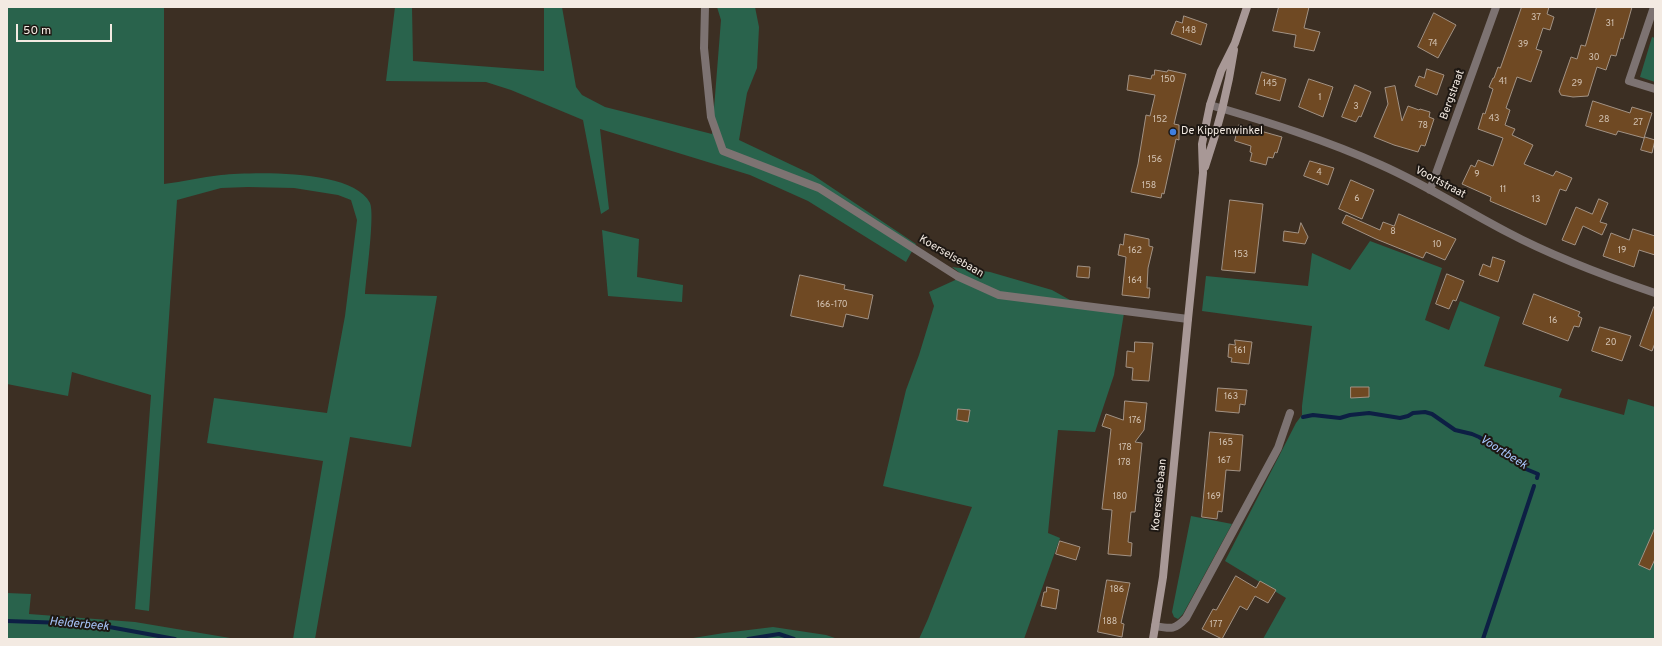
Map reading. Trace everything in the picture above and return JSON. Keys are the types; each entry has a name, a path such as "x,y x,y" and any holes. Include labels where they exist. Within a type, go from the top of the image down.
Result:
{"street":[{"name":"Koerselsebaan","path":"705,7 704,48 711,117 723,151 819,188 957,276 999,295 1178,316 1188,319"},
{"name":"Koerselsebaan","path":"1153,639 1163,577 1203,174 1202,144 1210,105 1221,71 1235,43 1247,7"},
{"name":"Bergstraat","path":"1430,190 1496,7"},
{"path":"1654,7 1630,81 1655,89"},
{"name":"Koerselsebaan","path":"1203,174 1222,108 1235,43"},
{"name":"Voortstraat","path":"1210,105 1322,140 1382,165 1508,232 1553,254 1603,275 1655,294"},
{"path":"1155,626 1173,628 1179,626 1186,618 1278,448 1290,413"}],"green space":[{"path":"7,7 164,7 164,184 221,175 256,173 302,175 324,178 344,184 360,192 370,203 371,232 365,294 437,296 411,447 350,437 315,639 293,639 323,461 207,443 214,398 327,413 345,316 357,220 351,200 338,195 294,188 248,187 221,188 177,200 149,611 135,609 151,395 72,372 68,396 7,384"},
{"path":"395,7 412,7 413,61 544,71 544,7 562,7 576,87 582,95 605,107 712,134 721,20 717,7 755,7 759,27 757,68 747,93 739,140 813,175 916,244 906,262 808,201 750,175 600,129 609,209 601,214 583,120 511,90 486,82 386,81"},
{"path":"1652,37 1655,38 1655,82 1640,77"},
{"path":"602,230 639,239 637,277 683,285 682,302 608,296"},
{"path":"1370,241 1442,268 1425,320 1449,330 1460,301 1500,317 1484,366 1562,389 1559,397 1624,415 1628,399 1655,407 1655,639 1263,639 1286,598 1225,561 1296,423 1302,415 1312,326 1202,311 1206,276 1308,286 1312,253 1350,270"},
{"path":"952,267 990,272 1052,290 1070,300 1124,313 1114,375 1095,432 1058,430 1048,533 1060,538 1024,639 919,639 972,507 883,486 906,390 919,355 934,306 929,292 964,276"},
{"path":"1191,516 1232,524 1183,614 1178,619 1174,617 1172,612"},
{"path":"7,593 31,594 29,614 135,622 236,639 7,639"},
{"path":"773,627 826,635 838,639 687,639 724,633"}],"building":[{"path":"1279,7 1309,7 1304,28 1320,32 1314,51 1294,47 1296,35 1273,31"},
{"path":"1522,7 1549,7 1547,14 1554,17 1550,30 1543,28 1536,49 1542,51 1531,82 1517,77 1506,108 1510,110 1505,125 1515,129 1512,135 1533,145 1524,164 1553,176 1556,171 1572,178 1566,191 1560,189 1546,225 1490,201 1491,197 1462,184 1471,165 1475,167 1478,160 1493,166 1503,138 1478,129 1483,113 1485,114 1493,89 1489,87 1498,67 1500,68"},
{"path":"1597,7 1632,7 1623,39 1621,38 1616,56 1611,55 1606,70 1597,67 1588,96 1573,97 1561,95 1559,91 1571,57 1577,59 1581,45 1585,46"},
{"path":"1434,13 1456,25 1438,58 1418,47"},
{"path":"1184,16 1207,24 1201,45 1171,34 1176,21 1182,23"},
{"path":"1427,69 1444,75 1437,95 1415,86 1419,76 1424,78"},
{"path":"1155,70 1167,72 1168,70 1186,74 1174,124 1179,125 1179,140 1176,139 1164,194 1162,193 1161,198 1131,192 1138,164 1146,115 1150,116 1155,95 1127,90 1129,75 1151,79"},
{"path":"1262,72 1286,79 1280,101 1256,94"},
{"path":"1309,79 1333,87 1323,117 1299,107"},
{"path":"1355,85 1371,92 1361,117 1359,116 1356,122 1342,117"},
{"path":"1395,86 1402,121 1408,106 1430,112 1429,117 1434,119 1425,146 1421,145 1418,152 1374,137 1388,104 1385,88"},
{"path":"1593,101 1630,113 1632,107 1652,113 1644,138 1618,131 1616,135 1586,126"},
{"path":"1239,125 1282,137 1277,153 1275,152 1273,158 1268,157 1266,165 1250,161 1252,153 1250,152 1251,146 1235,141"},
{"path":"1645,137 1655,140 1652,153 1641,150"},
{"path":"1310,161 1334,168 1328,185 1304,176"},
{"path":"1351,180 1374,190 1362,219 1339,209"},
{"path":"1599,199 1608,203 1600,222 1607,224 1602,235 1583,226 1575,245 1562,240 1576,207 1592,214"},
{"path":"1230,200 1263,204 1255,273 1222,270"},
{"path":"1399,214 1456,239 1445,260 1426,252 1423,258 1376,239 1342,223 1346,215 1380,230 1383,222 1394,226"},
{"path":"1301,223 1308,237 1305,244 1283,241 1284,231 1298,233"},
{"path":"1633,229 1655,236 1655,255 1639,250 1634,267 1603,256 1611,233 1629,240"},
{"path":"1125,234 1149,239 1149,246 1153,247 1148,268 1147,288 1150,288 1149,298 1122,295 1126,257 1118,255 1120,244 1123,245"},
{"path":"1493,257 1505,261 1498,282 1479,275 1483,264 1490,267"},
{"path":"1078,266 1090,267 1089,278 1077,277"},
{"path":"1447,274 1464,281 1456,301 1453,300 1449,309 1436,304"},
{"path":"800,275 845,285 844,289 873,295 868,319 846,314 843,327 791,316"},
{"path":"1534,294 1580,312 1578,316 1582,318 1579,327 1574,326 1568,341 1523,324"},
{"path":"1654,307 1655,343 1652,351 1640,346"},
{"path":"1600,327 1631,336 1622,361 1592,351"},
{"path":"1235,340 1252,342 1249,364 1231,362 1232,358 1228,357 1229,344 1235,345"},
{"path":"1135,342 1153,343 1149,381 1132,380 1133,368 1126,367 1127,351 1134,352"},
{"path":"1351,387 1369,387 1369,397 1351,398"},
{"path":"1218,388 1247,390 1245,405 1240,404 1239,413 1216,411"},
{"path":"1125,401 1147,403 1144,430 1135,442 1142,443 1135,512 1131,512 1128,542 1132,543 1131,556 1108,554 1112,510 1102,509 1111,429 1102,426 1106,414 1123,420"},
{"path":"958,409 970,410 968,422 957,420"},
{"path":"1210,432 1243,435 1240,471 1226,470 1222,512 1218,511 1217,519 1202,517"},
{"path":"1655,528 1655,559 1650,570 1639,565"},
{"path":"1060,541 1080,547 1076,560 1056,554"},
{"path":"1236,576 1256,588 1260,581 1276,590 1268,603 1255,596 1247,610 1240,606 1222,639 1202,629 1213,609 1216,610"},
{"path":"1107,580 1130,583 1121,623 1124,624 1122,637 1098,632"},
{"path":"1047,587 1059,590 1056,609 1041,606 1044,592 1046,592"}],"waterway":[{"name":"Voortbeek","path":"1303,417 1313,415 1340,418 1350,415 1369,413 1400,418 1413,413 1425,412 1432,414 1455,430 1479,437 1515,459 1521,467 1538,474 1537,478"},
{"path":"1483,639 1534,486"},
{"name":"Helderbeek","path":"7,621 93,624 175,639"},
{"name":"Helderbeek","path":"748,639 779,634 794,639"}],"place":[{"name":"De Kippenwinkel","path":"1173,132"}]}
